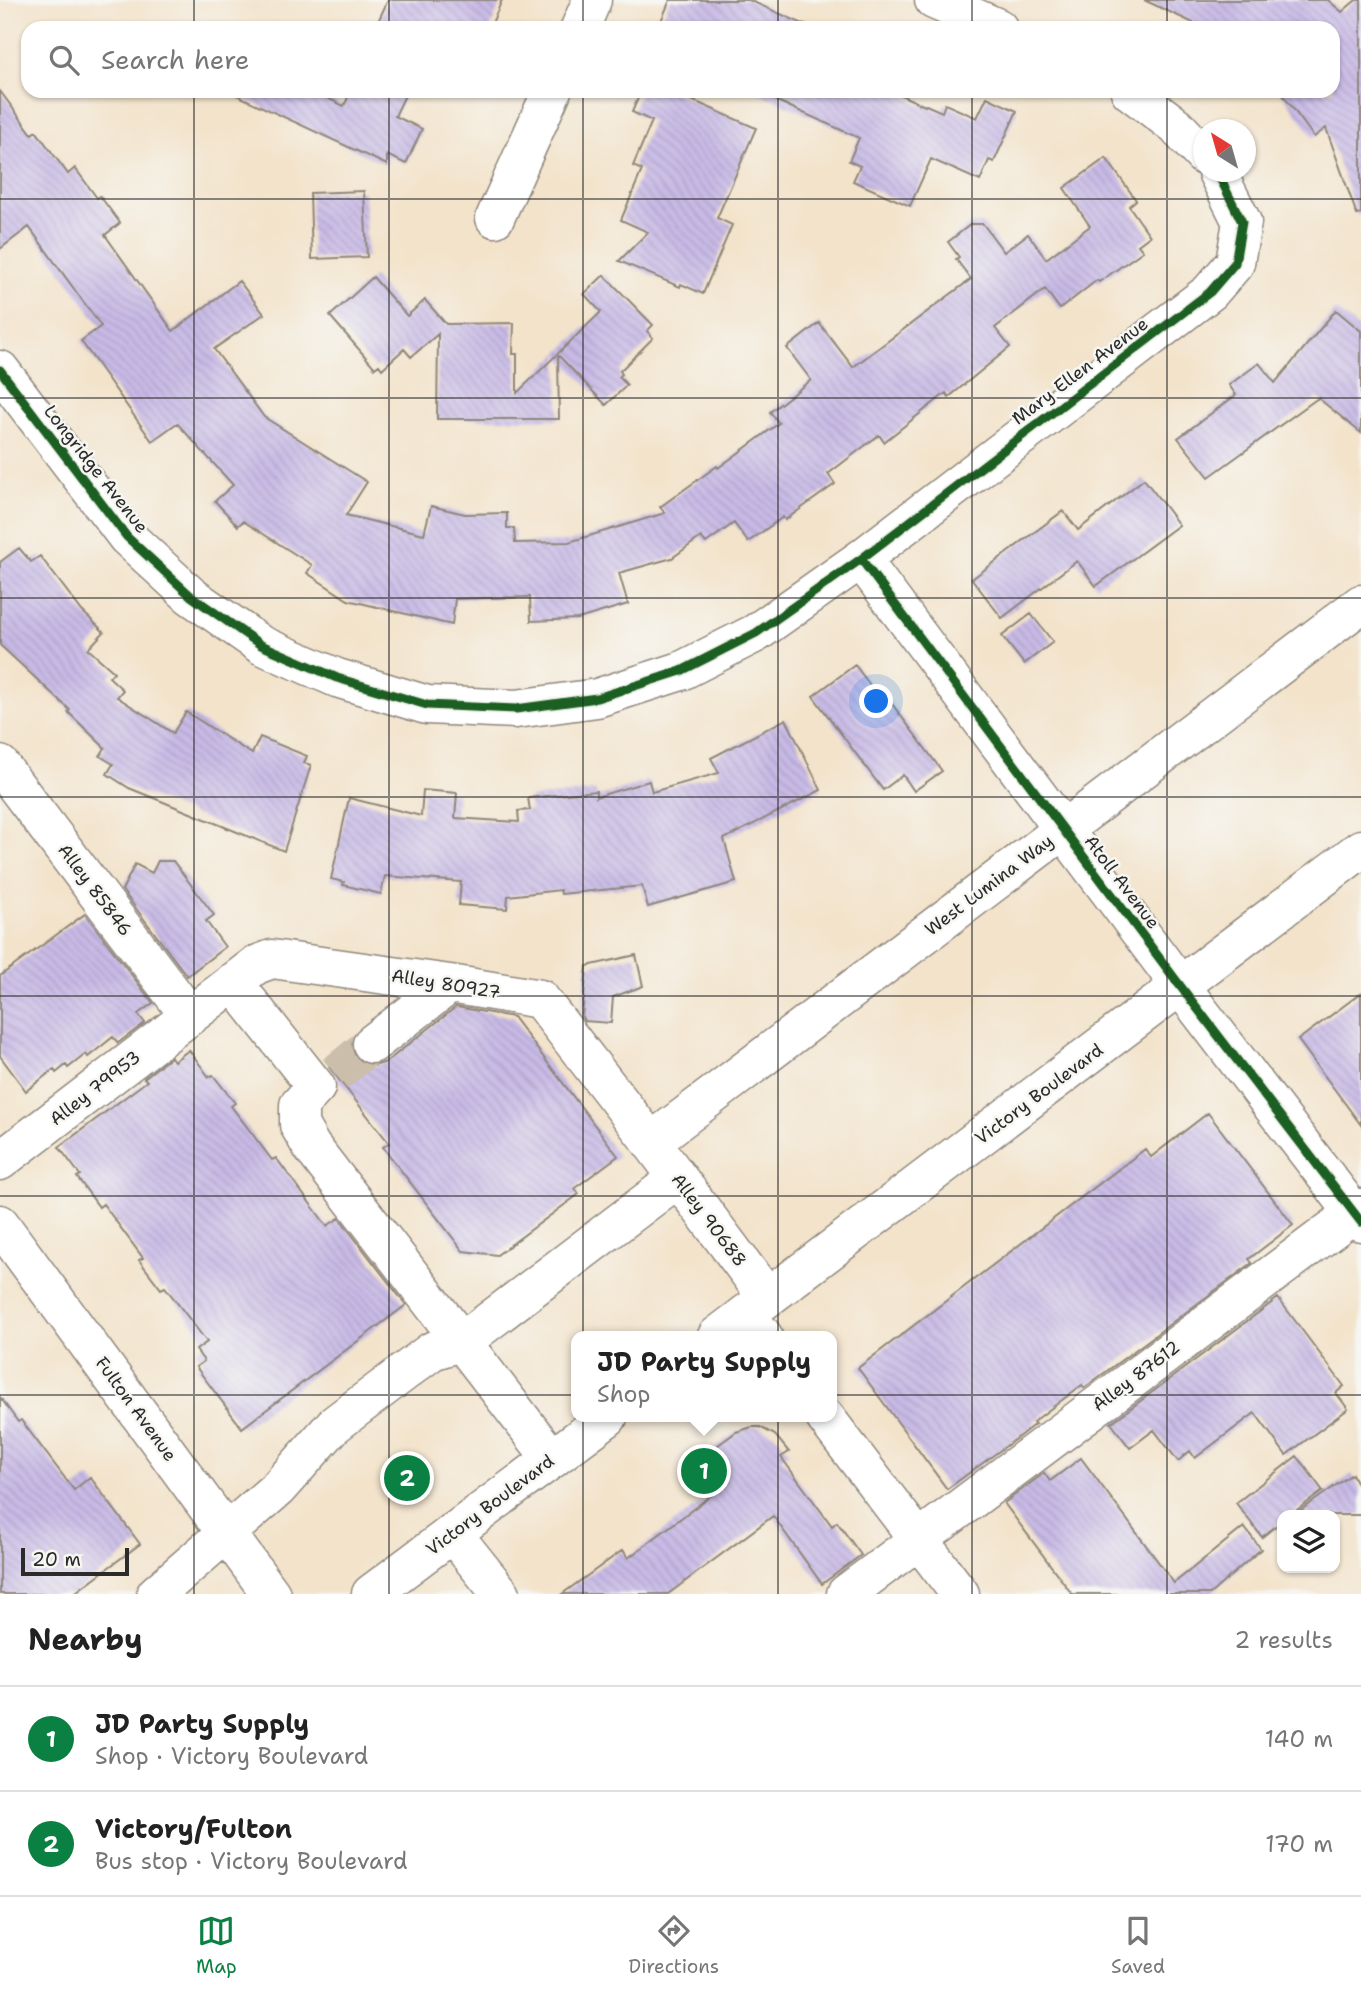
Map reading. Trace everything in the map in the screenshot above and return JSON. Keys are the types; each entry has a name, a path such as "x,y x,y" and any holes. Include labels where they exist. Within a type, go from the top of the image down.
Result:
{"street":[{"path":"583,21 592,0"},
{"path":"934,0 982,21"},
{"path":"495,218 549,98"},
{"path":"1139,98 1176,126 1193,145"},
{"name":"Mary Ellen Avenue","path":"861,559 1210,292 1235,263 1242,222 1222,182"},
{"name":"Longridge Avenue","path":"0,370 127,537 191,596 261,645 337,678 427,705 530,708 597,698 681,671 756,633 861,559"},
{"name":"Atoll Avenue","path":"861,559 1181,987 1359,1214"},
{"name":"West Lumina Way","path":"651,1142 1361,604"},
{"name":"Alley 85846","path":"0,765 189,1016"},
{"name":"Victory Boulevard","path":"748,1321 1361,849"},
{"name":"Alley 80927","path":"189,1016 256,965 272,959 540,999 651,1142"},
{"path":"233,982 325,1080 299,1105 299,1125 311,1146 552,1459"},
{"path":"372,1044 450,984"},
{"name":"Alley 79953","path":"0,1161 189,1016"},
{"name":"Alley 90688","path":"651,1142 678,1178 748,1321"},
{"path":"156,1594 278,1488 334,1426 432,1351 463,1341 678,1178"},
{"name":"Alley 87612","path":"846,1594 1359,1214"},
{"name":"Fulton Avenue","path":"1,1228 271,1594"},
{"name":"Victory Boulevard","path":"371,1594 601,1422"},
{"path":"829,1422 960,1594"},
{"path":"453,1533 501,1594"}],"building":[{"path":"388,0 502,0 493,21 378,21"},
{"path":"670,0 749,0 796,21 661,21"},
{"path":"1144,0 1328,0 1342,12 1356,0 1361,0 1361,214 1357,215 1326,128 1314,137 1285,98 1340,98 1340,21 1189,21"},
{"path":"0,91 32,134 36,131 68,174 75,168 120,223 105,235 173,331 239,281 264,314 214,349 264,417 367,482 346,515 424,534 431,506 465,514 507,513 507,528 514,528 515,543 569,542 665,513 660,507 779,423 770,412 811,380 787,348 819,323 853,367 971,279 956,259 959,257 948,242 971,224 983,224 1004,252 1028,234 1046,259 1090,226 1064,188 1106,158 1136,200 1129,206 1150,236 1138,245 1143,251 1099,282 1097,280 1060,309 1045,289 995,328 1010,347 949,397 946,393 884,442 879,435 828,474 835,484 785,520 783,517 748,542 734,523 706,543 701,537 672,558 619,573 628,604 578,619 531,621 530,597 455,599 452,625 348,600 307,573 312,565 243,521 238,526 215,501 233,485 177,423 152,441 81,341 101,326 29,227 0,249"},
{"path":"243,98 327,98 344,106 348,98 404,98 395,116 422,129 406,164 387,155 387,165"},
{"path":"638,98 687,98 756,128 717,218 732,225 703,294 619,261 648,232 621,220 642,170 633,166 652,121 632,112"},
{"path":"770,98 907,98 942,112 945,104 977,118 987,98 989,98 1017,111 994,162 989,160 980,181 931,159 910,206 853,181 860,166 849,161 859,138"},
{"path":"364,191 367,257 312,259 310,193"},
{"path":"604,275 653,325 647,331 653,338 620,371 622,374 619,377 627,385 606,405 558,355 559,419 437,419 438,334 411,357 404,349 382,369 379,365 375,368 330,316 373,277 407,316 425,300 446,324 514,323 513,354 517,354 517,393 601,312 584,294"},
{"path":"1336,310 1361,331 1361,433 1318,398 1209,477 1178,438 1236,395 1229,385 1259,363 1275,383"},
{"path":"1144,479 1179,525 1096,586 1077,561 1002,618 972,579 1063,511 1078,530"},
{"path":"19,548 31,562 40,556 82,611 104,632 88,649 114,672 109,677 123,690 117,697 173,733 186,712 252,754 260,737 307,756 304,763 311,765 284,851 129,788 107,774 113,764 100,756 105,748 68,712 70,710 0,645 0,562"},
{"path":"1031,614 1053,642 1024,664 1002,636"},
{"path":"855,665 884,704 889,700 942,771 914,791 903,775 883,790 813,696"},
{"path":"786,719 821,790 724,839 736,882 648,907 642,886 561,894 560,890 508,896 507,909 459,905 461,882 385,876 381,894 343,885 344,882 331,879 349,798 421,816 423,790 457,793 455,818 519,822 518,811 530,810 528,798 596,791 596,797 649,781 652,792 719,773 711,758"},
{"path":"158,861 173,861 214,915 206,921 225,947 187,976 122,890 135,864 152,873"},
{"path":"85,914 153,1003 138,1014 145,1023 118,1043 113,1037 88,1057 86,1054 68,1068 66,1065 56,1073 54,1069 26,1091 0,1056 0,976"},
{"path":"636,955 643,986 613,997 611,1023 584,1021 582,1017 587,966"},
{"path":"1361,993 1361,1125 1298,1040"},
{"path":"456,1007 513,1017 618,1156 575,1188 579,1194 497,1255 463,1251 383,1147 389,1143 329,1067 351,1049 355,1058 364,1064 374,1066 386,1062"},
{"path":"189,1050 209,1077 213,1075 235,1103 231,1106 272,1160 276,1158 327,1226 339,1218 406,1305 242,1428 196,1367 204,1361 196,1350 207,1342 165,1287 161,1289 139,1260 143,1258 103,1204 99,1207 59,1147 147,1081 144,1078 171,1057 174,1061"},
{"path":"1208,1113 1293,1225 1249,1259 1252,1263 1084,1388 1082,1385 1033,1422 1035,1424 1017,1438 947,1489 858,1368 1145,1149 1151,1157"},
{"path":"1278,1298 1344,1386 1336,1393 1348,1409 1286,1455 1255,1413 1195,1458 1190,1451 1178,1461 1154,1430 1130,1448 1111,1423"},
{"path":"0,1397 18,1422 21,1420 74,1490 90,1477 140,1544 73,1594 0,1594"},
{"path":"760,1427 775,1435 789,1452 781,1457 832,1526 837,1522 861,1555 822,1584 773,1516 668,1594 562,1594 623,1550 628,1558 713,1494 691,1465 736,1432"},
{"path":"1297,1456 1323,1491 1297,1510 1277,1510 1277,1525 1262,1537 1236,1503"},
{"path":"1081,1458 1174,1583 1244,1527 1261,1549 1210,1594 1072,1594 1004,1503 1044,1473 1050,1481"},
{"path":"1352,1474 1361,1492 1361,1515 1340,1515 1340,1510 1301,1510"}],"tunnel":[{"path":"335,1074 372,1044"}],"cycle path":[{"path":"0,370 127,537 191,596 261,645 337,678 427,705 516,709 597,698 681,671 756,633 861,559 1210,292 1235,263 1242,222 1222,182"},
{"path":"861,559 1181,987 1361,1222"}],"place":[{"name":"JD Party Supply","path":"704,1471"},
{"name":"Victory/Fulton","path":"407,1478"}]}
